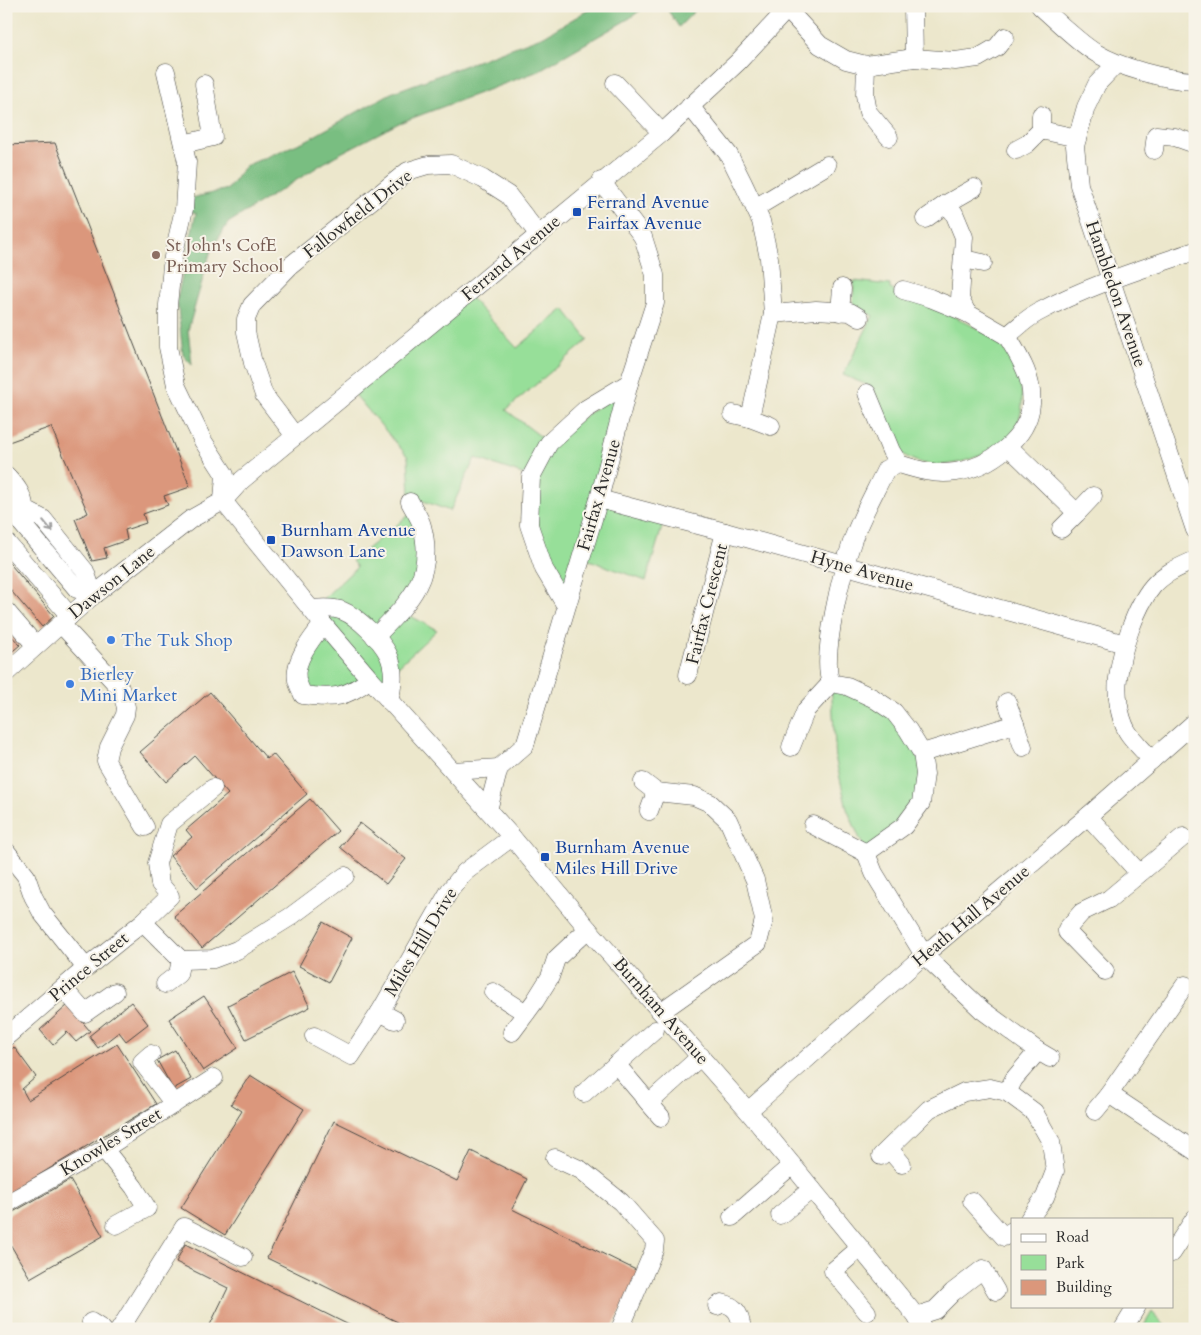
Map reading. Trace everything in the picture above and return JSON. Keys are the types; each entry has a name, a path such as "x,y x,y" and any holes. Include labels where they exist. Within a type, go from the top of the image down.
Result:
{"street":[{"path":"913,6 914,58"},
{"path":"1040,6 1094,52 1116,64 1178,81 1195,81"},
{"path":"789,8 820,45 846,60 866,65 914,58 955,60 978,58 996,47 1005,37"},
{"name":"Ferrand Avenue","path":"224,501 242,480 294,436 662,133 738,62 789,8"},
{"name":"Hambledon Avenue","path":"1116,64 1097,84 1086,107 1074,146 1079,185 1195,530"},
{"path":"866,65 865,95 868,112 889,137"},
{"path":"166,72 187,162 184,209 173,256 168,305 168,347 176,385 203,441 225,475 224,501"},
{"path":"615,83 662,133"},
{"path":"183,144 213,137 204,84"},
{"path":"690,106 729,155 761,221 769,258 773,314 750,418"},
{"path":"1016,150 1027,144 1041,122 1077,138"},
{"path":"1154,150 1156,135 1175,137 1195,144"},
{"name":"Fallowfield Drive","path":"294,436 264,395 253,363 246,332 246,319 252,305 290,266 408,171 428,165 451,164 483,179 508,195 539,235"},
{"path":"755,208 827,166"},
{"name":"Fairfax Avenue","path":"498,768 525,744 599,499 654,303 655,275 643,237 601,182"},
{"path":"925,219 974,188"},
{"path":"946,204 954,213 964,236 960,299 967,313"},
{"path":"1007,336 1036,314 1077,294 1111,280 1195,251"},
{"path":"963,260 982,263"},
{"path":"840,312 842,288"},
{"path":"831,683 828,675 830,632 845,566 853,539 886,469 899,464 920,471 939,473 957,472 975,465 1009,447 1026,424 1032,404 1029,383 1022,360 1007,336 967,313 930,298 903,290"},
{"path":"773,314 816,310 850,312 860,318"},
{"path":"566,606 544,569 529,525 531,476 548,443 586,409 630,383"},
{"path":"867,394 872,410 899,464"},
{"path":"733,414 771,426"},
{"path":"1009,447 1077,513"},
{"path":"6,475 16,485 22,496 25,510"},
{"path":"1061,529 1093,496"},
{"name":"Hyne Avenue","path":"599,499 725,532 1125,644"},
{"name":"Dawson Lane","path":"6,673 66,620 88,594 191,519 224,501"},
{"name":"Burnham Avenue","path":"224,501 370,679 512,837 588,929 748,1111 920,1322"},
{"path":"375,637 401,611 419,585 426,558 422,525 410,502"},
{"path":"6,505 16,505 43,519 85,571 90,585 88,594 76,589 6,505"},
{"name":"Fairfax Crescent","path":"688,675 725,532"},
{"path":"6,542 120,688 126,707 125,715 109,747 106,761 145,827"},
{"path":"1152,760 1127,731 1120,709 1117,680 1125,644 1136,614 1153,586 1174,569 1195,560"},
{"path":"312,609 322,608 343,611 359,622 375,637 389,655 392,671 389,701"},
{"path":"6,611 36,646"},
{"path":"323,624 300,658 297,678 303,695 337,697 355,691 370,679"},
{"path":"791,747 806,710 831,683"},
{"path":"831,683 847,686 873,698 894,712 922,753 925,774 921,803 904,826 866,853"},
{"path":"1007,702 1023,748"},
{"name":"Heath Hall Avenue","path":"748,1111 924,955 1088,816 1195,722"},
{"path":"922,753 1015,724"},
{"path":"453,771 498,768 488,810"},
{"path":"649,811 649,787 694,796 710,803 728,820 755,880 764,920 758,943 662,1011"},
{"name":"Prince Street","path":"6,1037 143,922 170,896 160,884 157,863 169,824 212,788"},
{"path":"1088,816 1139,873"},
{"path":"814,825 866,853 874,873 924,955 982,1010 1044,1054 1014,1079 1007,1092"},
{"name":"Miles Hill Drive","path":"314,1036 351,1056 387,1016 450,890 465,872 512,837"},
{"path":"1105,970 1067,932 1067,929 1082,912 1109,899 1183,837"},
{"path":"6,851 26,876 33,896 42,913 86,968"},
{"path":"143,922 181,960 213,958 237,950 290,917 345,876"},
{"path":"512,1032 550,977 556,959 588,929"},
{"path":"166,984 178,974 181,960"},
{"path":"1095,1111 1109,1094 1185,985"},
{"path":"63,988 85,1014 115,992"},
{"path":"493,992 526,1013"},
{"path":"584,1093 655,1030"},
{"path":"151,1054 142,1062 174,1104"},
{"path":"649,1103 701,1056"},
{"path":"622,1058 649,1103 661,1117"},
{"name":"Knowles Street","path":"6,1204 104,1149 214,1078"},
{"path":"902,1164 885,1153 929,1110 964,1092 990,1088 1007,1092 1034,1112 1052,1142 1055,1171 1045,1197 1031,1218"},
{"path":"1109,1094 1195,1150"},
{"path":"104,1149 134,1187 147,1208 116,1225"},
{"path":"555,1158 581,1170 621,1202 655,1241 654,1250 620,1329"},
{"path":"732,1217 792,1165"},
{"path":"780,1215 812,1189"},
{"path":"972,1201 1005,1237"},
{"path":"1183,1246 1195,1218"},
{"path":"120,1329 184,1227 243,1257"},
{"path":"860,1248 833,1271 867,1312"},
{"path":"920,1322 983,1269 996,1291"},
{"path":"717,1306 722,1303 735,1309 740,1315 742,1329"},
{"path":"1123,1329 1137,1308"}],"green space":[{"path":"595,6 646,6 630,18 536,72 399,123 335,156 228,223 211,250 188,330 192,365 183,355 177,299 196,213 189,211 192,198 228,189 245,166 307,140 391,93 544,36"},
{"path":"665,6 699,6 679,27"},
{"path":"854,281 890,285 890,289 948,313 984,332 999,343 1017,373 1022,397 1022,409 1019,420 1008,439 983,454 948,464 924,463 901,453 872,387 843,375 873,316 853,304"},
{"path":"467,294 517,348 564,309 588,340 506,410 549,443 629,383 599,499 665,517 646,581 581,557 566,606 544,569 531,477 475,458 450,511 410,496 408,457 351,390"},
{"path":"414,511 426,558 401,611 437,630 393,671 391,691 370,679 355,691 303,695 300,658 312,638 312,609 357,567 352,561"},
{"path":"831,683 873,698 922,753 921,803 866,853 847,809 836,761"},
{"path":"1152,1312 1168,1329 1142,1329"}],"building":[{"path":"55,143 190,487 164,496 168,505 143,514 146,523 125,530 127,540 104,548 107,558 92,561 75,519 88,513 51,427 6,443 6,145"},
{"path":"6,559 54,616 42,627 6,585"},
{"path":"6,630 20,645 8,655 6,653"},
{"path":"210,692 267,759 273,754 307,794 197,888 170,856 192,837 186,830 228,794 195,756 166,782 140,752"},
{"path":"310,799 338,831 202,948 174,916"},
{"path":"360,823 406,859 386,884 340,847"},
{"path":"323,922 352,938 329,982 299,966"},
{"path":"292,972 310,1007 246,1039 228,1005"},
{"path":"204,996 238,1048 203,1071 169,1019"},
{"path":"131,1002 148,1024 126,1041 119,1032 98,1048 89,1036"},
{"path":"68,1005 90,1031 76,1042 67,1032 53,1045 40,1030"},
{"path":"117,1044 156,1104 6,1195 6,1054 14,1047 36,1077 22,1089 28,1100"},
{"path":"175,1050 191,1079 173,1089 157,1060"},
{"path":"250,1075 304,1109 225,1235 181,1208 242,1111 231,1104"},
{"path":"334,1121 457,1181 471,1151 527,1179 512,1209 640,1272 612,1329 412,1329 267,1258"},
{"path":"70,1180 103,1236 30,1278 6,1237 6,1216"},
{"path":"185,1244 357,1329 208,1329 228,1288 176,1262"}],"place":[{"name":"Ferrand Avenue Fairfax Avenue","path":"577,212"},
{"name":"St John's CofE Primary School","path":"156,255"},
{"name":"Burnham Avenue Dawson Lane","path":"271,540"},
{"name":"The Tuk Shop","path":"111,640"},
{"name":"Bierley Mini Market","path":"70,684"},
{"name":"Burnham Avenue Miles Hill Drive","path":"545,857"}]}
